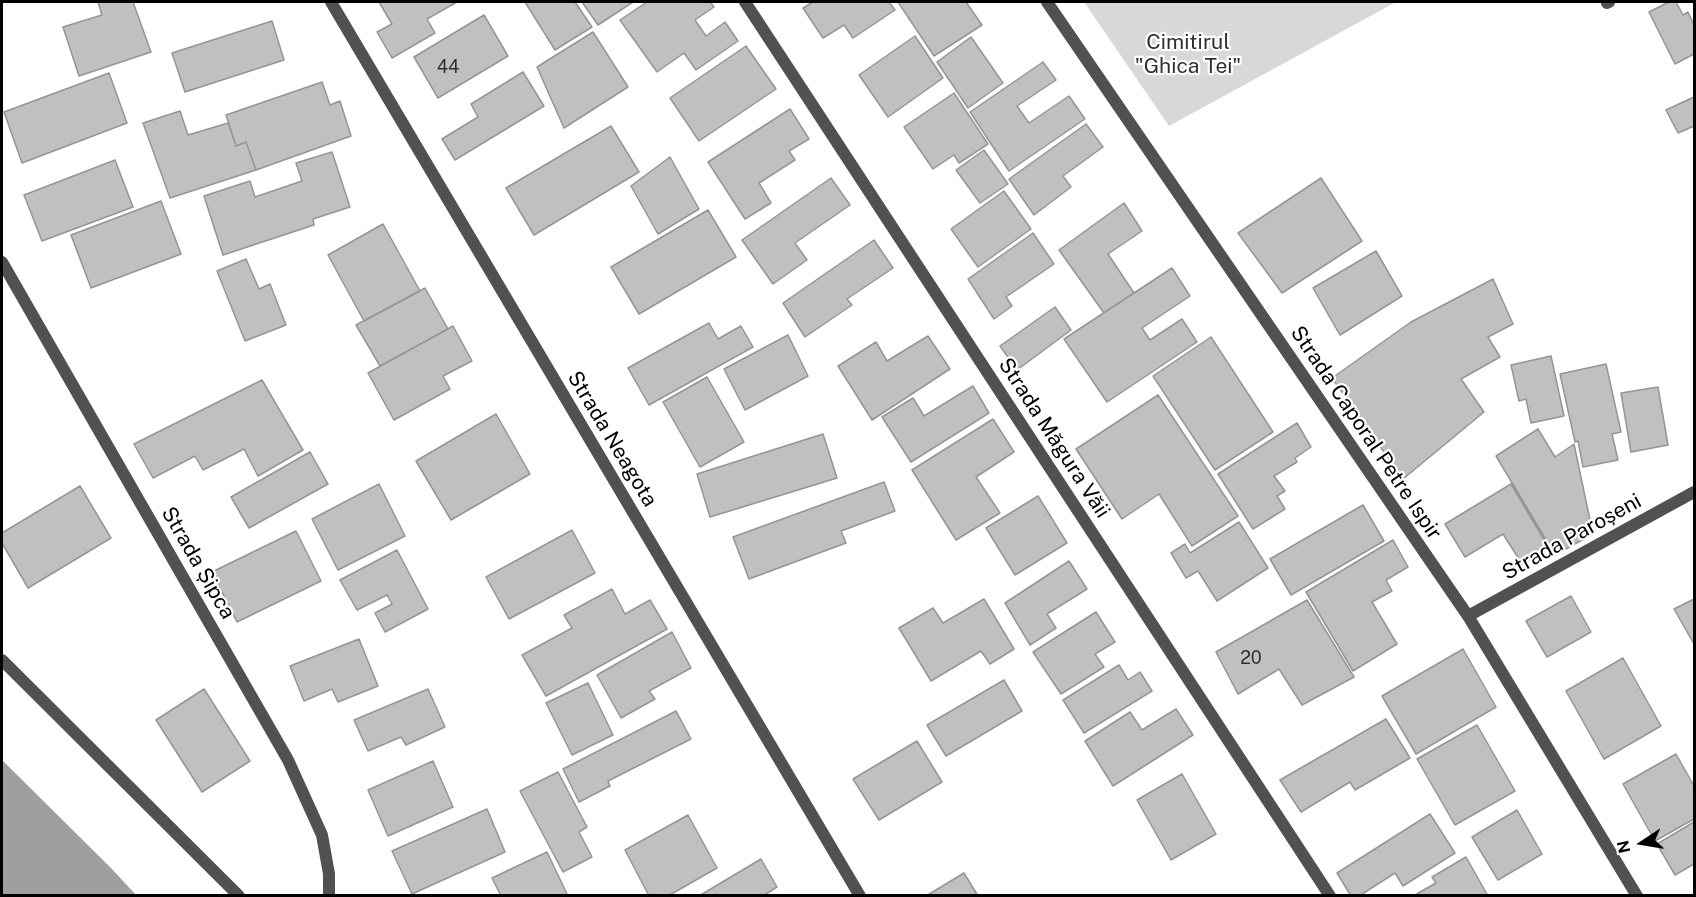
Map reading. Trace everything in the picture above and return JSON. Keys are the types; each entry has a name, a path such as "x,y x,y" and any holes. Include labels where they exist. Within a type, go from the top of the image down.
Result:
{"street":[{"name":"Strada Neagota","path":"330,2 860,896"},
{"name":"Strada Măgura Văii","path":"745,2 1330,896"},
{"name":"Strada Caporal Petre Ispir","path":"1047,2 1468,616 1637,896"},
{"name":"Strada Șipca","path":"2,262 288,760 322,836 329,874 329,896"},
{"name":"Strada Paroșeni","path":"1468,616 1695,492"},
{"path":"2,660 239,896"}],"green space":[{"name":"Cimitirul \"Ghica Tei\"","path":"1084,2 1396,2 1169,126"}],"shaded area":[{"path":"2,760 111,868 136,895 2,895"}],"building":[{"path":"98,2 133,2 151,52 79,76 63,27 102,15"},
{"path":"379,2 457,2 427,19 435,33 392,58 377,32 392,24"},
{"path":"525,2 575,2 592,27 555,50"},
{"path":"582,2 633,2 598,25"},
{"path":"647,2 710,2 714,7 695,20 706,36 725,22 738,41 696,70 684,53 657,72 620,20"},
{"path":"813,2 889,2 895,10 853,38 844,25 823,38 803,8"},
{"path":"898,2 966,2 982,25 934,56"},
{"path":"1669,2 1676,2 1683,15 1688,12 1694,25 1694,54 1675,64 1649,12"},
{"path":"484,15 508,56 438,98 414,57"},
{"path":"272,21 284,60 185,92 172,53"},
{"path":"593,32 628,87 564,128 537,67"},
{"path":"915,36 943,78 888,117 859,75"},
{"path":"971,37 1003,83 968,108 937,62"},
{"path":"746,46 776,89 699,141 670,98"},
{"path":"1043,62 1056,80 1017,106 1029,123 1069,96 1085,119 1009,171 970,112"},
{"path":"523,72 544,106 455,160 442,139 478,117 471,104"},
{"path":"109,73 127,123 22,163 4,112"},
{"path":"322,82 330,105 340,101 351,136 256,170 246,142 236,146 226,115"},
{"path":"954,93 988,144 959,163 954,155 933,169 904,127"},
{"path":"1694,97 1694,126 1678,133 1666,110"},
{"path":"790,109 809,139 789,151 795,160 759,183 771,203 745,219 708,162"},
{"path":"180,111 188,135 228,123 236,146 246,142 256,170 170,198 143,123"},
{"path":"1086,124 1103,147 1063,176 1071,187 1034,215 1009,179"},
{"path":"611,126 639,172 534,235 506,188"},
{"path":"984,150 1008,184 980,203 956,170"},
{"path":"332,152 350,207 313,219 314,225 223,255 204,196 250,181 255,197 302,181 296,163"},
{"path":"670,157 699,209 658,234 631,186"},
{"path":"115,160 133,207 42,241 24,195"},
{"path":"831,178 850,205 795,243 807,260 773,284 742,240"},
{"path":"1321,178 1362,241 1282,293 1238,233"},
{"path":"1004,191 1031,229 978,267 951,229"},
{"path":"161,201 181,254 91,288 71,235"},
{"path":"1124,203 1142,231 1108,254 1134,293 1104,313 1059,250"},
{"path":"708,210 736,257 639,314 611,267"},
{"path":"383,224 420,291 364,321 328,255"},
{"path":"1033,233 1054,264 1006,297 1012,306 994,319 968,279"},
{"path":"874,240 893,268 847,299 852,305 805,337 783,303"},
{"path":"1376,251 1402,296 1340,335 1313,288"},
{"path":"246,259 259,289 270,284 286,325 245,341 217,271"},
{"path":"1172,268 1190,296 1142,328 1150,340 1182,319 1197,342 1107,402 1064,339"},
{"path":"1493,279 1513,324 1488,337 1500,357 1461,379 1484,412 1403,479 1332,378 1411,322"},
{"path":"425,288 448,329 380,366 356,325"},
{"path":"1055,307 1071,330 1017,370 1000,346"},
{"path":"709,323 718,339 741,326 753,347 649,405 628,368"},
{"path":"453,326 472,361 443,376 450,389 394,420 368,373"},
{"path":"788,335 808,376 745,410 724,369"},
{"path":"928,336 950,369 872,420 838,366 876,342 887,361"},
{"path":"1211,337 1273,432 1215,470 1153,376"},
{"path":"1551,356 1564,416 1531,423 1526,399 1519,401 1511,365"},
{"path":"1606,364 1621,432 1612,434 1618,460 1583,467 1560,374"},
{"path":"707,377 744,442 700,467 663,402"},
{"path":"262,380 303,450 258,476 244,449 203,470 195,456 153,478 134,444"},
{"path":"973,386 989,413 911,462 882,417 913,398 924,416"},
{"path":"1658,387 1668,445 1631,452 1621,393"},
{"path":"1158,395 1238,516 1192,546 1159,494 1122,519 1076,449"},
{"path":"496,414 530,474 451,520 416,461"},
{"path":"993,419 1014,452 976,477 1000,513 956,540 912,470"},
{"path":"1297,423 1311,447 1295,458 1297,462 1274,476 1285,491 1277,496 1285,509 1253,529 1218,474"},
{"path":"1538,429 1555,457 1574,444 1593,534 1555,555 1496,456"},
{"path":"823,434 837,478 710,517 697,474"},
{"path":"310,452 328,484 249,528 231,497"},
{"path":"884,482 895,511 841,531 846,543 749,579 733,537"},
{"path":"379,484 405,536 338,570 312,519"},
{"path":"1511,484 1549,548 1522,564 1503,534 1465,557 1445,524"},
{"path":"80,486 111,538 28,588 2,543 2,533"},
{"path":"1038,496 1067,543 1015,575 986,528"},
{"path":"1363,505 1384,541 1291,595 1270,559"},
{"path":"1239,522 1268,568 1217,601 1198,571 1186,578 1171,553 1185,544 1190,553"},
{"path":"572,530 595,573 509,619 486,577"},
{"path":"296,531 321,581 237,622 212,572"},
{"path":"1393,540 1408,567 1386,580 1392,591 1372,602 1397,644 1353,671 1306,592"},
{"path":"397,550 428,609 385,632 375,613 392,604 387,595 357,610 340,580"},
{"path":"1069,561 1087,589 1047,614 1056,628 1030,645 1005,603"},
{"path":"612,589 625,614 650,600 667,629 546,696 522,655 572,628 564,615"},
{"path":"1571,596 1591,632 1547,657 1526,621"},
{"path":"984,599 1014,649 990,664 981,651 931,681 899,628 933,608 943,623"},
{"path":"1694,599 1694,644 1674,609"},
{"path":"1307,600 1354,677 1302,705 1279,669 1238,694 1216,652"},
{"path":"1096,612 1115,642 1095,654 1104,667 1061,694 1033,652"},
{"path":"672,632 691,668 649,691 655,699 621,718 597,675"},
{"path":"359,639 378,686 338,702 332,689 304,701 290,666"},
{"path":"1463,649 1496,707 1416,754 1382,696"},
{"path":"1623,658 1661,726 1604,759 1566,691"},
{"path":"1119,665 1128,680 1140,672 1152,691 1084,733 1063,700"},
{"path":"1004,680 1022,711 946,756 927,725"},
{"path":"588,683 613,735 572,755 546,703"},
{"path":"204,689 250,761 202,792 156,720"},
{"path":"428,689 445,727 406,745 401,737 368,751 354,720"},
{"path":"1176,709 1193,735 1113,786 1085,741 1130,712 1142,730"},
{"path":"676,711 691,739 608,781 610,786 579,802 563,769"},
{"path":"1386,719 1410,758 1355,790 1350,782 1301,812 1280,780"},
{"path":"1477,725 1515,791 1455,825 1417,759"},
{"path":"917,741 942,782 879,820 853,779"},
{"path":"1676,754 1694,786 1694,819 1655,841 1623,784"},
{"path":"433,761 453,807 388,836 368,790"},
{"path":"558,772 587,827 579,832 592,857 563,872 520,791"},
{"path":"1182,774 1216,834 1171,860 1137,800"},
{"path":"487,809 505,852 412,894 392,851"},
{"path":"1517,810 1542,854 1498,880 1472,837"},
{"path":"1430,814 1455,853 1403,886 1395,873 1359,896 1351,896 1337,873"},
{"path":"688,815 717,868 668,896 649,896 625,850"},
{"path":"1694,822 1694,864 1675,875 1657,844"},
{"path":"547,852 568,896 501,896 492,878"},
{"path":"1466,857 1488,896 1413,896 1436,883 1432,877"},
{"path":"761,859 777,887 763,896 699,896"},
{"path":"964,873 978,896 926,896"}]}
